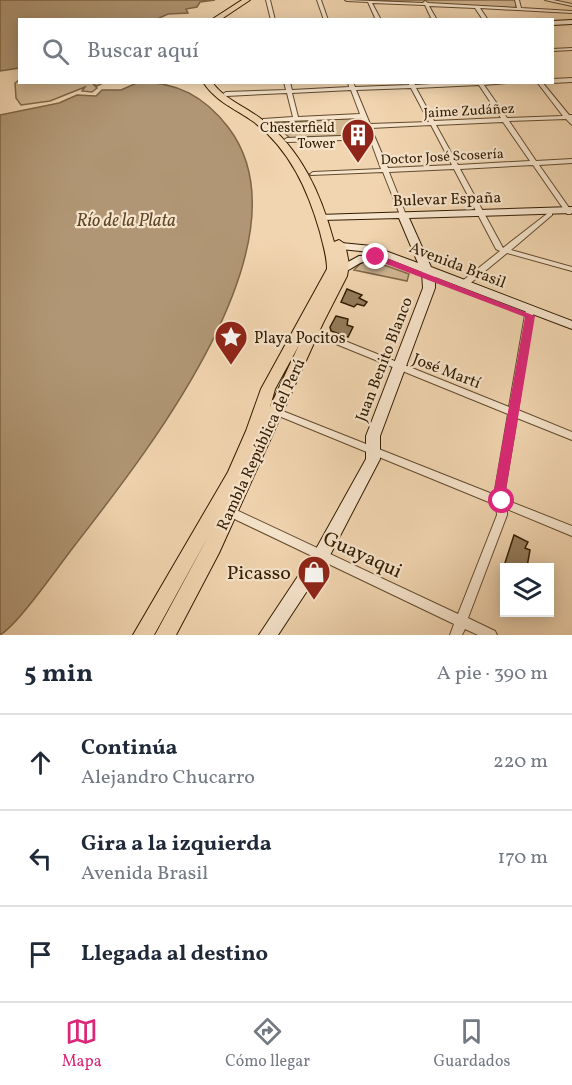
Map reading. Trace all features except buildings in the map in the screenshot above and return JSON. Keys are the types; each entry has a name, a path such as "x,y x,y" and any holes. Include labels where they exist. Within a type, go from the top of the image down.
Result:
{"main road":[{"path":"217,18 247,0"},
{"path":"226,18 254,0"},
{"name":"Rambla República del Perú","path":"208,84 215,93 253,117 283,146 307,179 329,218"},
{"name":"Rambla República del Perú","path":"164,635 224,510 277,412 312,331 343,268 334,245 329,218 313,174 287,140 265,120 226,94 217,84"},
{"name":"Rambla República del Perú","path":"143,635 197,544 224,510 268,388 332,274 334,245"},
{"path":"277,372 279,381 271,404 277,412"},
{"path":"164,635 160,629 162,622 193,564 197,544"}],"street":[{"path":"268,0 272,18"},
{"path":"319,0 325,18"},
{"path":"347,0 425,2 570,12"},
{"path":"517,0 519,9"},
{"path":"547,0 572,5"},
{"path":"369,1 378,18"},
{"path":"425,2 434,18"},
{"path":"565,5 570,12"},
{"path":"476,6 485,18"},
{"path":"554,22 572,22"},
{"path":"554,50 572,49"},
{"path":"554,81 572,80"},
{"path":"287,84 296,119"},
{"path":"226,94 412,84 498,246 504,252 572,269"},
{"path":"480,84 570,211"},
{"path":"541,84 572,123"},
{"path":"351,86 427,273"},
{"path":"265,120 362,116"},
{"name":"Jaime Zudáñez","path":"366,126 569,117"},
{"path":"287,140 370,137"},
{"name":"Doctor José Scosería","path":"313,174 572,161"},
{"name":"Bulevar España","path":"329,218 570,211"},
{"name":"Bulevar España","path":"481,214 550,214 570,211"},
{"path":"464,284 550,214"},
{"name":"Avenida Brasil","path":"334,245 372,249 530,313 572,325"},
{"name":"Avenida Brasil","path":"343,268 359,259 376,257 464,284 572,332"},
{"name":"Juan Benito Blanco","path":"268,635 322,554 373,459 373,436 429,288 427,273"},
{"path":"456,635 502,515 500,490 530,313"},
{"name":"José Martí","path":"312,331 572,436"},
{"path":"277,412 572,531"},
{"name":"Guayaqui","path":"224,510 491,635"}],"shaded area":[{"path":"359,0 516,0 517,7 513,8"},
{"path":"18,81 18,84 93,84 97,88 92,92 82,91 85,87 50,101 21,105 16,98 15,83"},
{"path":"357,118 364,135 290,138 273,123"},
{"path":"373,261 409,274 407,281 354,270 361,263"}],"water":[{"path":"0,0 215,0 200,2 197,7 186,9 188,13 168,14 159,18 18,18 18,68 0,71"},
{"name":"Río de la Plata","path":"134,84 160,84 178,88 199,99 219,116 228,127 249,174 251,227 236,285 210,345 177,403 141,458 39,593 0,635 0,115 59,103 77,95 96,96 102,90 121,90"}],"place":[{"name":"Chesterfield Tower","path":"358,164"},
{"name":"Playa Pocitos","path":"231,366"},
{"name":"Picasso","path":"314,601"}],"route":[{"path":"376,257 530,316 500,490 502,501"}]}
